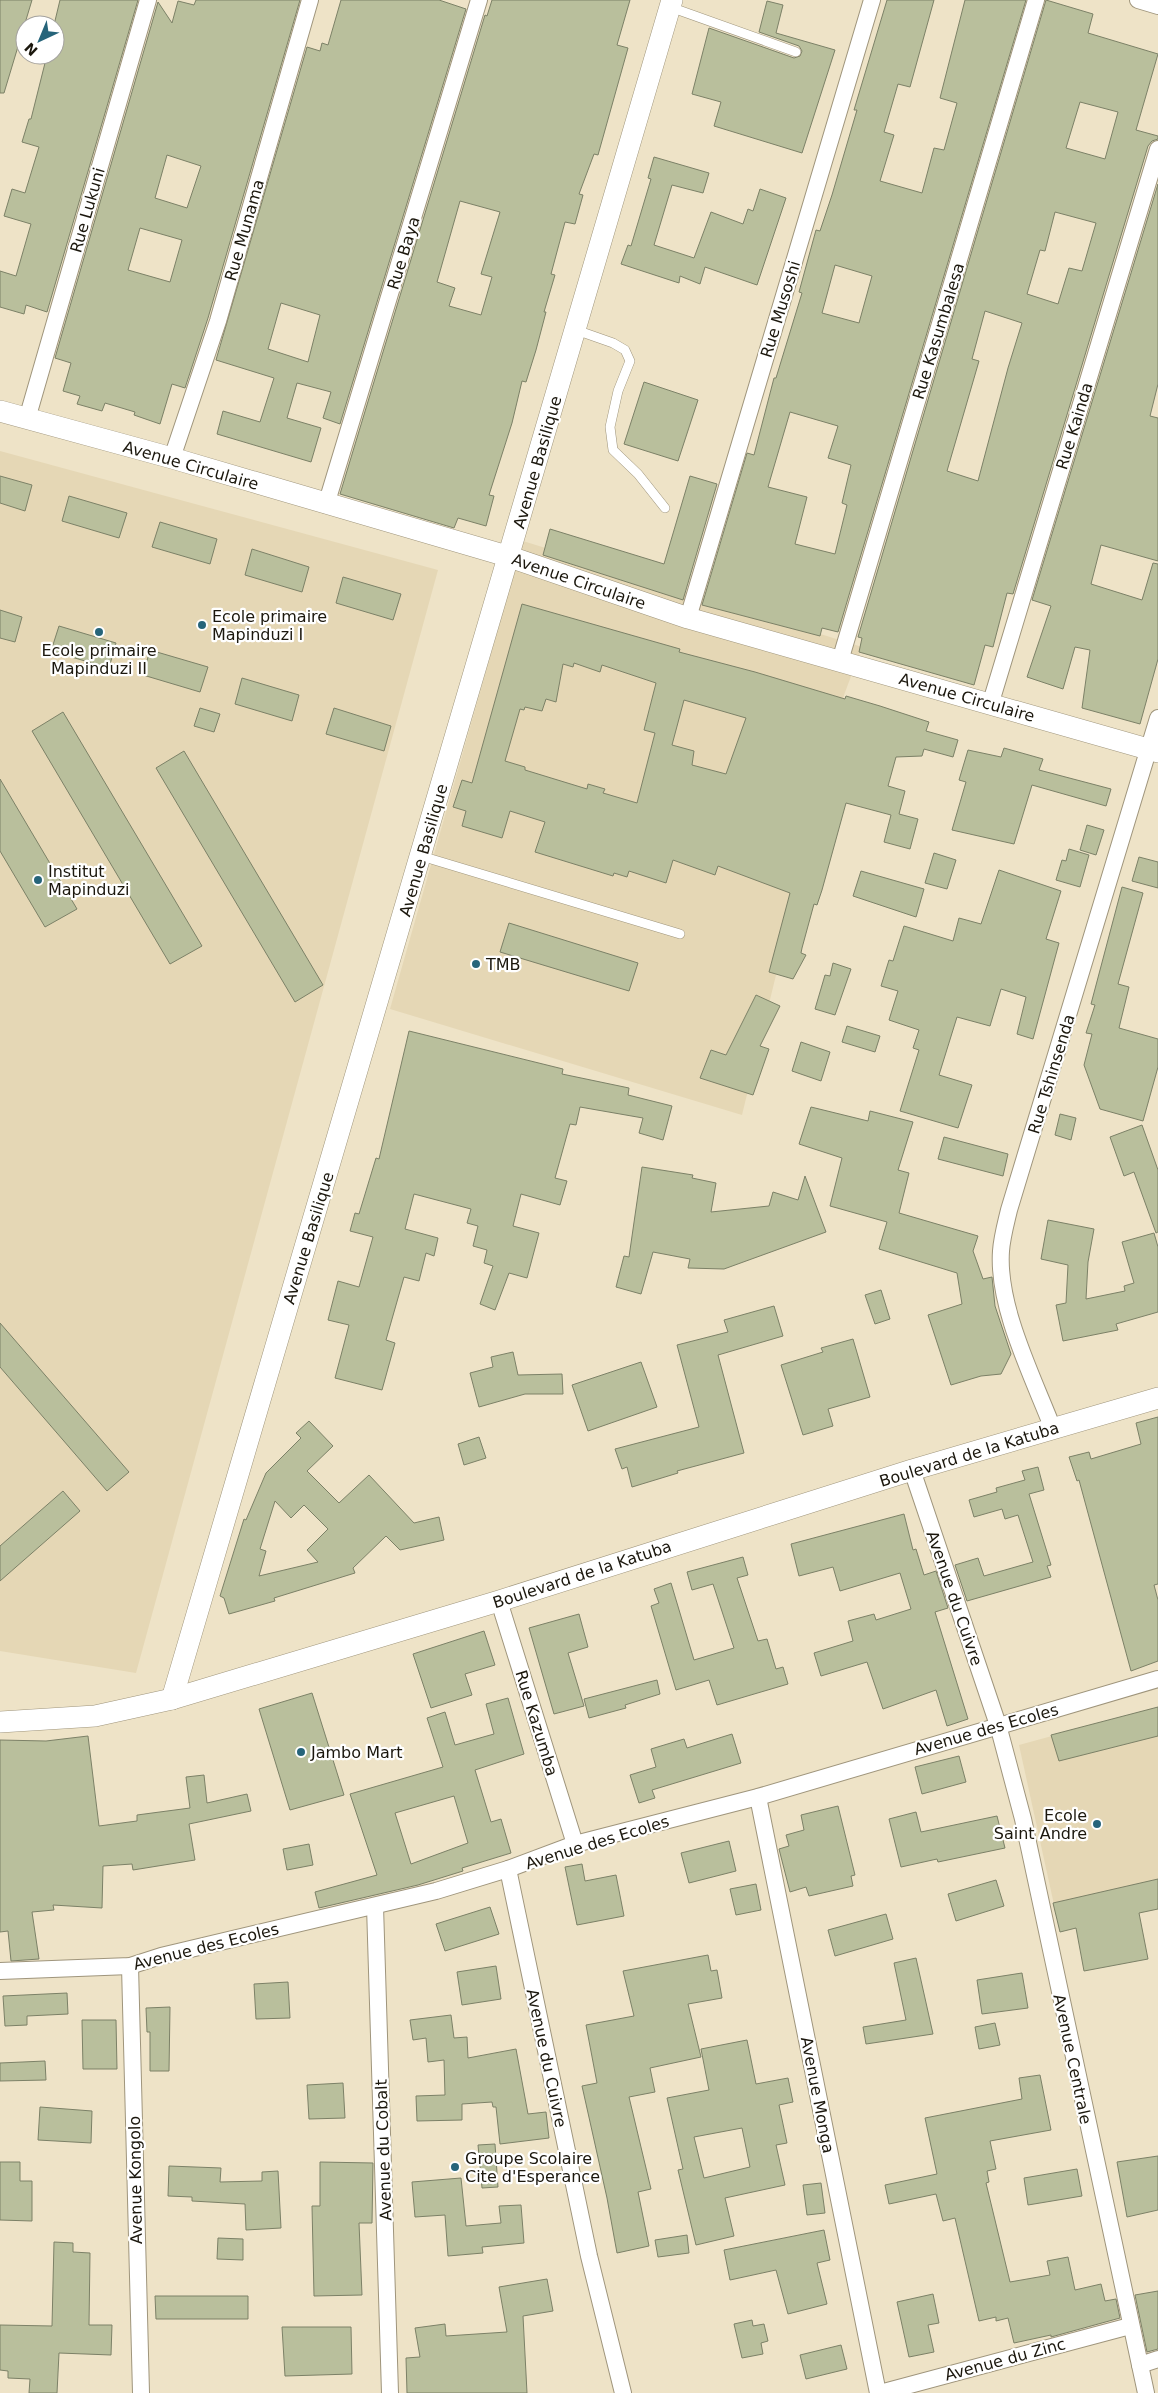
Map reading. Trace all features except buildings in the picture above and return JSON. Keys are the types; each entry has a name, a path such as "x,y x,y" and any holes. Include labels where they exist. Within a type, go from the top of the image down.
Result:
{"street":[{"name":"Rue Lukuni","path":"27,419 148,0"},
{"name":"Rue Munama","path":"172,458 218,321 310,0"},
{"name":"Rue Baya","path":"326,505 479,0"},
{"name":"Rue Musoshi","path":"688,618 872,0"},
{"name":"Rue Kasumbalesa","path":"840,661 1036,0"},
{"path":"1138,0 1158,6"},
{"name":"Avenue Basilique","path":"172,1699 510,557 671,4"},
{"name":"Rue Kainda","path":"991,702 1158,149"},
{"name":"Avenue Circulaire","path":"0,411 172,458 326,505 510,557 688,618 991,702 1154,750"},
{"name":"Rue Tshinsenda","path":"1053,1429 1008,1312 1001,1276 1001,1251 1009,1210 1154,750 1158,718"},
{"name":"Boulevard de la Katuba","path":"0,1722 95,1716 172,1699 499,1601 912,1470 1158,1398"},
{"name":"Avenue du Cuivre","path":"912,1470 998,1725"},
{"name":"Rue Kazumba","path":"499,1601 575,1844"},
{"name":"Avenue des Ecoles","path":"0,1971 130,1966 161,1956 375,1906 508,1869 575,1844 758,1797 1158,1679"},
{"name":"Avenue Centrale","path":"998,1725 1022,1819 1146,2393"},
{"name":"Avenue Monga","path":"758,1797 879,2393"},
{"name":"Avenue du Cuivre","path":"508,1869 589,2256 623,2393"},
{"name":"Avenue du Cobalt","path":"375,1906 390,2393"},
{"name":"Avenue Kongolo","path":"130,1966 141,2393"},
{"name":"Avenue du Zinc","path":"879,2393 1130,2326"},
{"path":"1140,2366 1158,2359"}],"lane":[{"path":"671,4 796,52"},
{"path":"576,330 613,343 625,350 630,361 618,391 610,427 613,450 638,474 665,508"},
{"path":"421,856 680,934"}],"shaded area":[{"path":"0,451 438,570 136,1673 0,1651"},
{"path":"523,541 862,647 844,695 742,1115 390,1009"},
{"name":"Ecole Saint Andre","path":"1158,1707 1158,1909 1060,1932 1019,1745"}],"place":[{"name":"Ecole primaire Mapinduzi I","path":"202,625"},
{"name":"Ecole primaire Mapinduzi II","path":"99,632"},
{"name":"Institut Mapinduzi","path":"38,880"},
{"name":"TMB","path":"476,964"},
{"name":"Jambo Mart","path":"301,1752"},
{"name":"Ecole Saint Andre","path":"1097,1824"},
{"name":"Groupe Scolaire Cite d'Esperance","path":"455,2167"}]}
